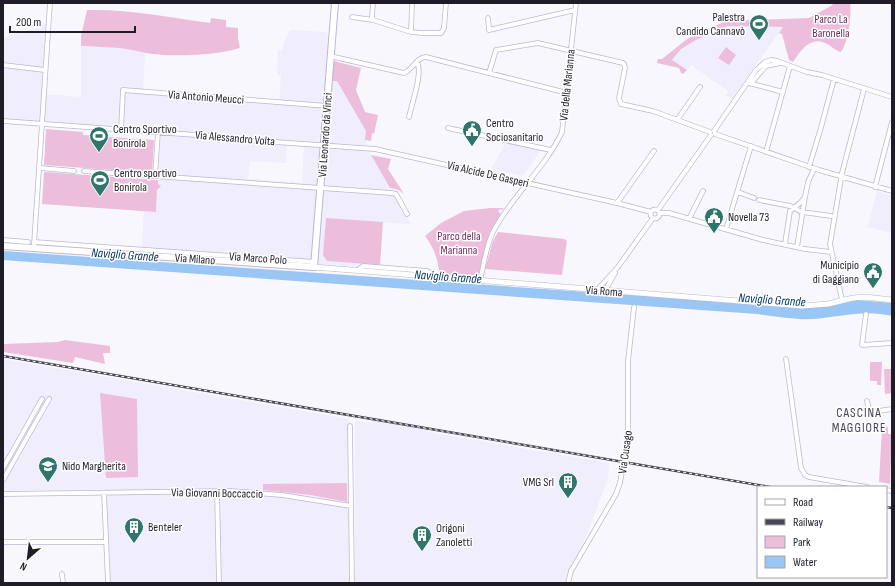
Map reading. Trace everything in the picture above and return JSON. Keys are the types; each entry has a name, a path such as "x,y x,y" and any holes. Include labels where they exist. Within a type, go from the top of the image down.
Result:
{"main road":[{"name":"Via Leonardo da Vinci","path":"315,264 328,106 330,56 336,3"},
{"name":"Via Milano","path":"3,246 34,246 315,264"}],"street":[{"path":"34,246 50,3"},
{"path":"373,3 373,20"},
{"path":"411,32 412,3"},
{"path":"352,18 373,20 422,34 441,33 444,31 446,3"},
{"name":"Via della Marianna","path":"480,281 492,235 510,205 551,150 562,132 576,3"},
{"path":"488,18 489,30 575,10"},
{"path":"490,73 495,51 497,49 538,43 624,64 625,68 619,98 619,102 623,105 653,111 766,152 841,177 892,191"},
{"path":"330,56 404,73 411,69 420,58 426,57 567,93"},
{"path":"597,290 618,267 653,218 658,218 659,212 756,70 762,64 771,60 781,62 892,97"},
{"path":"409,117 419,74 419,66 417,61"},
{"path":"3,65 45,70"},
{"path":"766,152 790,66"},
{"path":"809,166 834,79"},
{"path":"748,83 783,92"},
{"path":"677,120 700,87"},
{"path":"842,300 830,244 841,177 864,89"},
{"name":"Via Antonio Meucci","path":"121,130 123,90 328,106"},
{"name":"Via Alessandro Volta","path":"3,122 324,145"},
{"path":"875,186 892,122"},
{"path":"448,128 551,150"},
{"path":"155,176 158,132"},
{"name":"Via Alcide De Gasperi","path":"324,145 375,149 617,202 651,212"},
{"path":"726,229 751,146"},
{"path":"617,202 654,151"},
{"path":"40,168 74,171"},
{"path":"797,247 808,182 814,168"},
{"path":"84,172 392,193 396,194 407,214"},
{"path":"689,219 703,191"},
{"path":"738,192 754,198"},
{"path":"785,244 789,214 805,197"},
{"path":"759,200 790,206 802,212 831,216"},
{"path":"653,218 651,212 654,210 797,247 831,252"},
{"path":"3,240 28,242"},
{"name":"Via Roma","path":"315,264 358,270 480,281 760,301 802,306 828,304 842,300 866,297 892,300"},
{"path":"605,291 618,267"},
{"name":"Via Cusago","path":"568,583 571,571 616,494 620,483 628,437 628,361 634,307"},
{"path":"866,314 862,345 892,343"},
{"path":"786,359 803,473 809,477 861,486"},
{"path":"3,468 42,399"},
{"path":"3,480 49,399"},
{"path":"866,401 872,412 892,409"},
{"path":"350,426 352,583"},
{"name":"Via Giovanni Boccaccio","path":"3,494 231,491 282,495 351,506"},
{"path":"217,492 219,583"},
{"path":"104,493 108,583"},
{"path":"3,542 106,542"},
{"path":"62,574 63,583"}],"shaded area":[{"path":"46,24 42,94 81,97 81,46 129,49 145,53 143,92 279,103 281,75 277,75 278,50 283,51 283,44 290,30 326,32 329,36 326,80 337,81 366,131 366,142 371,155 411,224 326,219 327,261 380,265 379,275 141,258 144,211 156,212 161,131 3,120 3,38","holes":["287,145 304,147 302,183 248,179 250,161 286,163"]},
{"path":"728,26 783,27 732,99 726,95 728,91 691,65 687,70 672,60 681,49 696,40"},
{"path":"506,142 541,150 523,176 491,169"},
{"path":"877,190 892,196 892,233 868,227"},
{"path":"3,359 349,419 349,583 111,583 105,489 3,491"},
{"path":"373,417 428,427 428,432 609,463 608,479 568,583 355,583 355,420 372,423"}],"green space":[{"name":"Parco La Baronella","path":"834,3 850,3 849,29 846,43 841,52 827,44 816,41 807,45 793,62 789,60 782,34 779,33 783,27 728,26 696,40 681,49 672,60 687,70 683,74 679,68 657,63 658,59 662,59 687,39 726,21 809,18"},
{"path":"87,10 133,12 210,23 211,18 226,20 226,27 238,28 240,48 218,53 180,55 143,53 121,48 81,46 81,36"},
{"path":"726,47 736,55 729,65 718,58"},
{"path":"334,61 361,68 356,90 365,112 378,115 371,141 365,140 366,131 337,81 332,81"},
{"name":"Centro Sportivo Bonirola","path":"46,129 83,132 83,135 154,140 152,173 44,165"},
{"path":"371,155 391,159 388,169 404,194 399,190 390,188"},
{"name":"Centro sportivo Bonirola","path":"44,172 158,180 158,184 161,186 157,190 156,212 42,204"},
{"name":"Parco della Marianna","path":"504,208 498,211 501,214 488,237 478,277 439,274 435,254 431,244 425,236 441,223 464,211"},
{"path":"326,218 383,222 380,265 327,261 323,255"},
{"path":"498,232 564,239 567,241 562,275 485,269 493,241"},
{"path":"65,340 110,346 110,353 103,353 105,364 75,357 73,363 3,352 3,344 58,342"},
{"path":"870,362 882,362 881,385 877,385 877,381 870,381"},
{"path":"884,369 892,369 892,393 885,394"},
{"path":"100,393 137,399 138,477 106,478"},
{"path":"888,427 888,434 892,434 890,484 879,482 882,428"},
{"path":"347,483 347,502 311,495 263,490 263,484"}],"water":[{"path":"3,251 745,303 828,306 857,300 892,303 892,316 862,313 813,319 785,318 757,314 3,260"}],"railway":[{"path":"3,356 764,486"},
{"path":"887,507 892,508"}],"place":[{"name":"Palestra Candido Cannavò","path":"759,41"},
{"name":"Centro Sociosanitario","path":"472,147"},
{"name":"Centro Sportivo Bonirola","path":"99,153"},
{"name":"Centro sportivo Bonirola","path":"100,197"},
{"name":"Novella 73","path":"714,234"},
{"name":"Municipio di Gaggiano","path":"873,289"},
{"name":"Nido Margherita","path":"48,483"},
{"name":"VMG Srl","path":"568,499"},
{"name":"Benteler","path":"134,544"},
{"name":"Origoni Zanoletti","path":"422,552"}],"district":[{"name":"CASCINA MAGGIORE","path":"859,420"}],"water label":[{"name":"Naviglio Grande","path":"125,254"},
{"name":"Naviglio Grande","path":"448,276"},
{"name":"Naviglio Grande","path":"772,299"}]}
